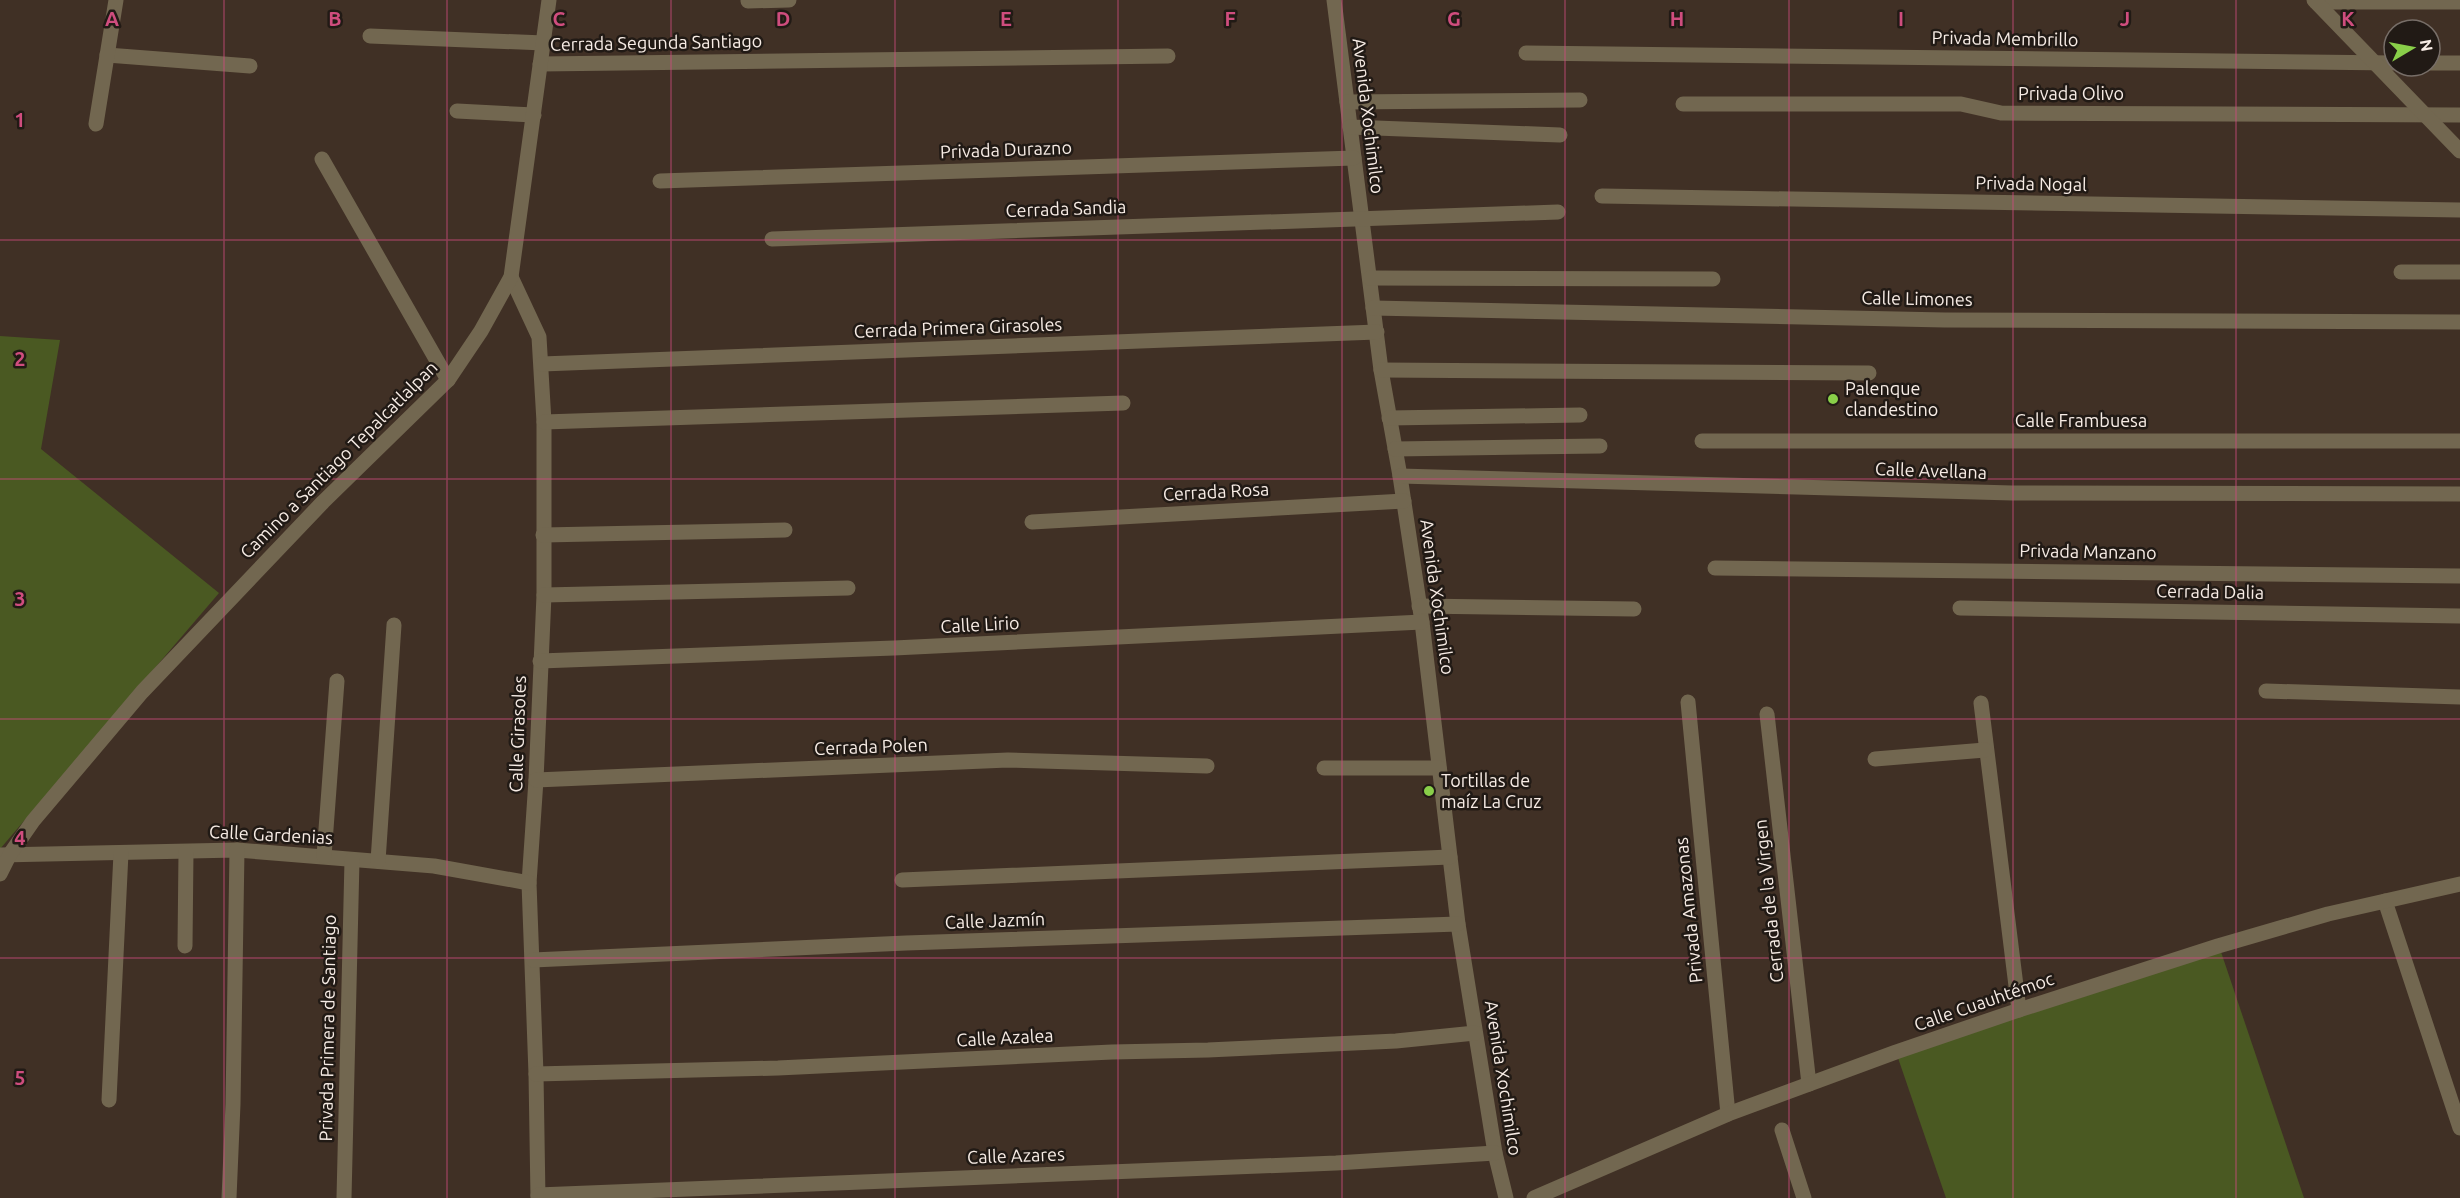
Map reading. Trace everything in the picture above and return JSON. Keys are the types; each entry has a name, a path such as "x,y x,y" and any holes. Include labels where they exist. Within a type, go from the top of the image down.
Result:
{"street":[{"path":"96,124 116,0"},
{"name":"Camino a Santiago Tepalcatlalpan","path":"0,874 5,854 142,692 323,502 448,380 481,331 511,277 549,0"},
{"path":"748,1 789,0"},
{"name":"Avenida Xochimilco","path":"1334,0 1373,308 1422,622 1458,924 1495,1153 1506,1198"},
{"path":"2315,1 2460,2"},
{"path":"2315,1 2458,146"},
{"path":"370,36 544,43"},
{"name":"Privada Membrillo","path":"1526,53 2382,63"},
{"path":"107,55 250,66"},
{"name":"Cerrada Segunda Santiago","path":"540,64 1168,56"},
{"path":"2442,63 2460,63"},
{"path":"1347,102 1580,100"},
{"name":"Privada Olivo","path":"1683,104 1961,104 2001,113 2460,115"},
{"path":"457,111 534,115"},
{"path":"1350,127 1560,135"},
{"name":"Privada Durazno","path":"660,181 1354,158"},
{"path":"322,159 448,380"},
{"name":"Privada Nogal","path":"1602,196 2460,210"},
{"name":"Cerrada Sandia","path":"772,239 1558,212"},
{"path":"2401,272 2460,272"},
{"name":"Calle Girasoles","path":"511,277 539,337 544,422 544,596 529,883 538,1197"},
{"path":"1370,278 1713,279"},
{"name":"Calle Limones","path":"1373,308 1945,320 2460,322"},
{"name":"Cerrada Primera Girasoles","path":"542,364 1377,332"},
{"path":"1382,370 1869,374"},
{"path":"544,422 1123,403"},
{"path":"1389,418 1580,415"},
{"name":"Calle Frambuesa","path":"1702,441 2460,441"},
{"path":"1395,449 1600,446"},
{"name":"Calle Avellana","path":"1400,476 2012,492 2460,494"},
{"name":"Cerrada Rosa","path":"1032,522 1404,501"},
{"path":"543,535 785,530"},
{"name":"Privada Manzano","path":"1715,567 2460,576"},
{"path":"544,596 848,588"},
{"path":"1419,606 1634,609"},
{"name":"Cerrada Dalia","path":"1960,608 2460,616"},
{"name":"Calle Lirio","path":"540,661 894,648 1422,622"},
{"path":"378,861 394,625"},
{"path":"324,856 337,681"},
{"path":"2266,691 2460,697"},
{"name":"Privada Amazonas","path":"1688,702 1728,1114"},
{"path":"1981,703 1985,750 2019,1010"},
{"name":"Cerrada de la Virgen","path":"1767,714 1809,1084"},
{"path":"1875,759 1985,750"},
{"name":"Cerrada Polen","path":"536,780 1008,760 1207,766"},
{"path":"1324,768 1439,768"},
{"path":"229,1198 233,1104 237,849"},
{"name":"Calle Gardenias","path":"5,854 121,854 237,849 434,866 529,883"},
{"path":"185,946 186,852"},
{"path":"109,1100 121,854"},
{"path":"902,880 1450,857"},
{"name":"Privada Primera de Santiago","path":"344,1198 352,860"},
{"name":"Calle Cuauhtémoc","path":"1534,1198 1728,1114 2019,1010 2218,946 2328,914 2460,884"},
{"path":"2385,901 2460,1128"},
{"name":"Calle Jazmín","path":"533,960 1458,924"},
{"name":"Calle Azalea","path":"536,1074 778,1068 1220,1049 1396,1041 1475,1033"},
{"path":"1782,1130 1804,1198"},
{"name":"Calle Azares","path":"538,1197 1336,1163 1495,1153"}],"green space":[{"path":"0,336 60,340 41,449 219,593 0,849"},
{"path":"2220,949 2304,1198 1946,1198 1897,1055"}],"place":[{"name":"Palenque clandestino","path":"1833,399"},
{"name":"Tortillas de maíz La Cruz","path":"1429,791"}]}
